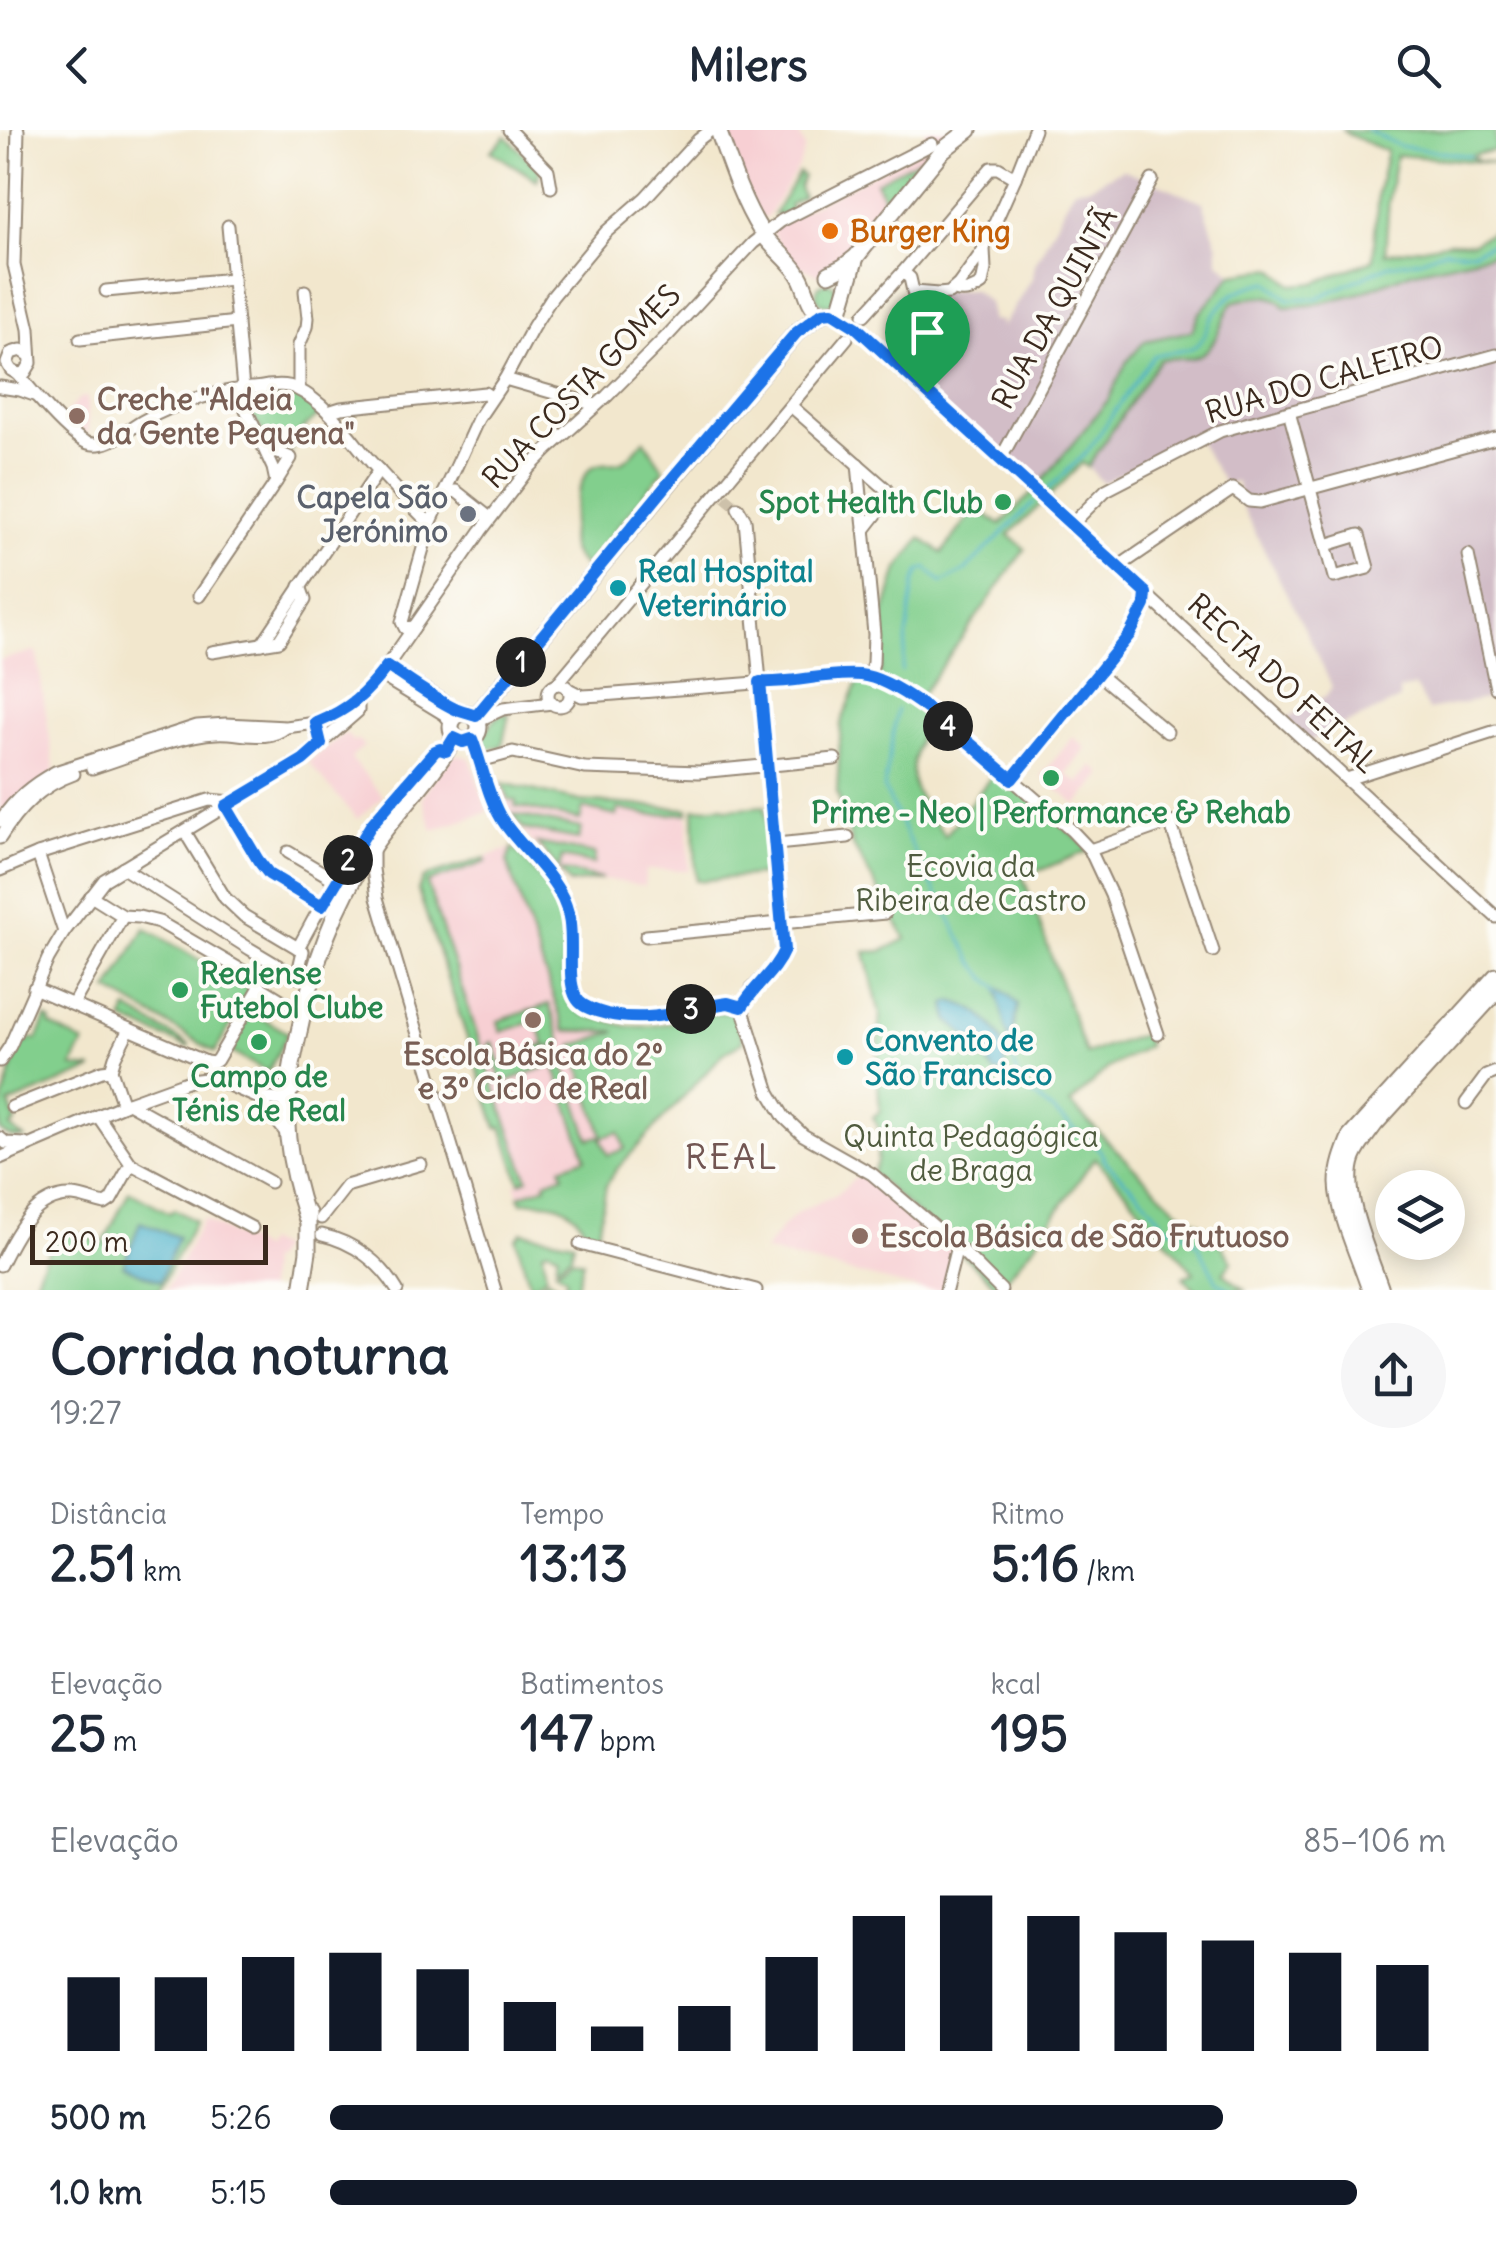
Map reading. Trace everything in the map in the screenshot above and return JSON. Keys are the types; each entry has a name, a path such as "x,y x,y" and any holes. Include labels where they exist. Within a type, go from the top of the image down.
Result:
{"main road":[{"path":"796,333 811,281 856,257 938,147 962,131"},
{"name":"RECTA DO FEITAL","path":"717,134 763,234 801,276 812,307 827,312"},
{"path":"293,1091 290,1072 313,976 343,883 462,727 796,333 827,312 841,308 856,257"},
{"name":"RECTA DO FEITAL","path":"791,263 841,280 846,293"},
{"path":"462,727 463,742 472,739"},
{"path":"302,1290 315,1238 314,1219 292,1136 293,1091 313,976"},
{"path":"1370,1290 1342,1207 1338,1182 1350,1137 1496,976"},
{"path":"1381,1290 1351,1201 1352,1162 1376,1124 1496,992"}],"street":[{"path":"18,130 14,265 29,329 1,387 39,397"},
{"path":"509,130 548,170 552,188"},
{"path":"914,292 938,294 954,290 984,248 1034,130"},
{"path":"0,821 22,794 38,782 90,760 197,726 286,727 316,723 358,700 397,651 408,625 430,524 478,419 532,328 606,232 645,198 698,140 710,144 717,134"},
{"name":"RUA COSTA GOMES","path":"408,625 538,458 669,334 763,234 780,221 938,147"},
{"path":"860,321 990,168 998,168 1014,178"},
{"name":"RUA DA QUINTÃ","path":"1000,460 1152,180"},
{"path":"754,218 780,221"},
{"path":"228,226 240,390 276,482"},
{"path":"903,272 910,278 931,370 927,392"},
{"path":"106,291 233,280"},
{"path":"299,390 299,345 308,327 305,291"},
{"name":"RECTA DO FEITAL","path":"846,293 860,321 927,392 1496,917"},
{"name":"RECTA DO FEITAL","path":"827,312 860,321"},
{"path":"80,339 237,322"},
{"path":"564,686 578,661 722,494 847,338"},
{"name":"RUA DO CALEIRO","path":"1070,525 1106,490 1220,430 1496,356"},
{"path":"12,363 74,435 86,443 98,444 146,419 205,397 291,386 328,412 430,524"},
{"path":"505,379 596,405"},
{"path":"328,412 486,392 492,397"},
{"path":"791,406 886,489 885,503 864,530"},
{"path":"1289,412 1326,545"},
{"path":"1118,567 1233,490 1248,500 1260,502 1496,438"},
{"path":"199,596 290,458 263,446"},
{"path":"858,464 874,634 868,676"},
{"path":"212,652 278,641 305,600 300,586 379,470"},
{"path":"862,494 877,480"},
{"path":"444,493 456,491 490,518"},
{"path":"738,508 745,520 784,950 742,1007 769,1092 784,1117 804,1135 872,1174 957,1246 1000,1290"},
{"path":"1468,556 1495,683"},
{"path":"1012,779 1130,634 1145,605 1146,593"},
{"path":"1130,634 1146,621 1170,616"},
{"path":"383,670 462,727"},
{"path":"1098,674 1167,732"},
{"path":"558,704 548,693 550,688 564,686 582,696 844,675 868,676 896,686 1012,779 1090,850 1112,895 1158,1034"},
{"path":"558,704 570,696 564,686"},
{"path":"298,948 322,906 343,883 371,825 435,751 462,727 504,709 602,695"},
{"path":"0,1061 64,932 104,880 303,760 358,710 358,700"},
{"path":"316,723 321,744"},
{"path":"0,838 32,797 60,779 193,737 215,733 274,736 286,727"},
{"path":"1347,780 1496,731"},
{"path":"472,739 501,818 559,890 567,908 576,1000 587,1009 642,1019 728,1003 742,1007"},
{"path":"480,761 513,752 585,768 699,772 836,759"},
{"path":"0,854 6,867 209,800 230,804"},
{"path":"230,804 269,874 322,906"},
{"path":"1090,850 1170,822 1213,951"},
{"path":"123,868 298,977 303,951 234,907 185,832"},
{"path":"776,844 848,838"},
{"path":"373,848 377,898 494,1290"},
{"path":"288,852 343,883 370,887 377,898"},
{"path":"38,854 64,932"},
{"path":"90,896 124,916 159,922 255,978 260,987 288,1004"},
{"path":"646,936 885,913"},
{"path":"72,1004 124,916"},
{"path":"34,988 213,1063 260,987"},
{"path":"129,1029 111,1070 126,1104 270,1182"},
{"path":"12,1107 111,1070"},
{"path":"272,1086 290,1072"},
{"path":"1466,1103 1486,1076 1496,1072"},
{"path":"0,1158 189,1081 213,1079 293,1091"},
{"path":"213,1079 260,1098 282,1100 293,1091"},
{"path":"260,1098 292,1136"},
{"path":"98,1116 130,1164 252,1228"},
{"path":"2,1141 29,1144"},
{"path":"0,1265 16,1232 34,1211 57,1197 77,1196 106,1204 112,1200 130,1164"},
{"path":"314,1219 346,1186 421,1164"},
{"path":"315,1238 350,1246 373,1260 397,1290"},
{"path":"580,1244 756,1290"},
{"path":"946,1290 957,1246"}],"shaded area":[{"path":"718,130 799,132 805,149 799,166 767,217 760,217"},
{"path":"924,130 948,130 947,138 856,257 819,275 791,263 769,228 932,144"},
{"path":"1122,169 1203,202 1218,246 1218,261 1233,274 1199,314 1192,331 1141,344 1126,363 1109,399 1034,491 927,392 930,381 914,292 973,290 988,302 992,321 1000,320 1002,327 1033,277 1035,264 1074,188 1089,187"},
{"path":"1496,253 1496,697 1428,710 1415,687 1399,690 1399,700 1307,742 1283,720 1327,695 1332,687 1243,509 1236,481 1225,485 1194,434 1103,483 1088,467 1159,360 1192,358 1234,302 1270,296 1280,299 1360,293 1411,272"},
{"name":"Creche \"Aldeia da Gente Pequena\"","path":"87,397 88,434 66,414 79,398"},
{"path":"34,651 55,772 0,821 0,660"},
{"path":"345,733 364,746 351,758 383,797 357,819 308,762"},
{"path":"1073,737 1086,748 1066,774 1079,783 1093,766 1103,774 1077,805 1041,776"},
{"path":"455,754 470,758 488,812 433,830 422,798"},
{"path":"497,782 580,801 688,809 689,870 646,870 644,886 609,880 569,886 509,815"},
{"name":"Escola Básica do 2º e 3º Ciclo de Real","path":"512,848 558,905 565,935 568,1002 584,1015 626,1026 659,1120 616,1170 572,1177 519,1196 515,1184 520,1182 502,1128 497,1128 418,890 423,879 431,875"},
{"name":"Escola Básica de São Frutuoso","path":"865,1170 957,1246 946,1290 923,1290 764,1251 800,1211 837,1194"},
{"path":"203,1219 261,1249 266,1242 280,1248 269,1260 267,1290 166,1290"}],"green space":[{"name":"Ecovia da Ribeira de Castro","path":"1343,130 1496,130 1496,150 1470,156 1496,163 1396,155 1385,254 1450,242 1473,243 1496,229 1496,253 1411,272 1360,293 1312,305 1285,307 1274,298 1261,296 1233,302 1207,350 1191,358 1159,360 1088,467 1082,463 1009,535 1025,549 917,701 931,713 916,750 913,780 921,801 945,836 998,768 1090,850 1023,877 1086,1054 1144,1034 1148,1046 1108,1068 1070,1104 1176,1208 1212,1233 1232,1261 1223,1273 1245,1290 1196,1290 1183,1277 1194,1273 1094,1158 1034,1246 998,1287 872,1174 881,1134 873,1117 880,1111 880,1014 865,952 882,951 906,939 852,844 837,792 841,723 861,675 880,679 881,612 885,612 898,569 921,538 942,553 972,513 981,510 1000,525 1034,491 1109,399 1126,363 1145,341 1192,331 1199,314 1233,274 1273,268 1292,285 1314,283 1373,260 1378,192 1387,151"},
{"path":"506,136 540,171 537,180 491,151"},
{"path":"929,154 886,207 876,182"},
{"path":"799,173 803,176 799,187 803,197 789,205 792,211 774,214"},
{"path":"823,283 831,283 838,294 831,305 823,305 816,298 816,290"},
{"path":"279,391 298,395 320,414 291,440 292,451 262,430 250,408 251,393"},
{"path":"644,440 664,470 585,567 573,554 570,540 575,507 586,475 597,465 625,460"},
{"path":"503,714 509,714 502,746 487,749 481,735"},
{"path":"502,783 580,801 688,809 688,813 650,815 618,809 616,816 583,808 580,820 515,806 516,801 509,800"},
{"path":"765,806 771,874 696,881 694,809"},
{"path":"512,814 581,828 579,839 524,829"},
{"path":"537,843 595,854 594,864 562,857 559,870 602,879 570,884"},
{"path":"512,848 542,880 558,905 563,926 564,983 573,1006 591,1017 640,1027 734,1011 743,1041 723,1054 616,1170 606,1186 597,1239 589,1238 577,1217 563,1206 522,1202 519,1196 546,1186 545,1182 564,1175 561,1167 586,1158 552,1060 548,1061 549,1066 502,1083 488,1044 493,1042 501,1066 529,1057 528,1050 543,1045 545,1052 558,1048 589,1139 600,1136 608,1155 625,1149 619,1132 603,1137 573,1046 616,1031 565,1031 507,862"},
{"path":"485,858 486,862 427,883 528,1179 520,1182 502,1127 497,1128 418,890 423,879 431,875"},
{"name":"Realense Futebol Clube","path":"145,928 251,990 215,1052 109,990"},
{"path":"549,1004 562,1043 546,1048 533,1010"},
{"path":"128,1009 189,1045 188,1047 123,1020"},
{"path":"531,1010 535,1021 501,1032 498,1021"},
{"name":"Campo de Ténis de Real","path":"251,1012 288,1033 268,1072 229,1051"},
{"path":"46,1018 50,1025 84,1043 72,1067 93,1069 9,1104 16,1123 10,1127 24,1138 10,1137 0,1130 0,1111 19,1044 31,1038 37,1040"},
{"path":"129,1191 170,1213 174,1209 195,1221 159,1290 32,1289 51,1246 64,1235 81,1234 103,1244"},
{"path":"522,1232 574,1242 571,1255 556,1266 558,1253 543,1251 546,1276 531,1288 516,1239"},
{"path":"572,1258 583,1261 576,1290 535,1290 548,1279 561,1287 567,1282 556,1270"}],"water":[{"path":"997,987 1018,1005 1010,1046"},
{"path":"952,1001 974,1011 993,1027 1004,1048 1003,1072 994,1072 977,1045 948,1020 946,1004"},
{"path":"140,1222 178,1237 160,1281 123,1266"}],"waterway":[{"path":"1367,130 1399,146 1471,156"},
{"path":"1045,492 1087,452 1153,356 1195,346 1216,312 1234,294 1268,282 1288,299 1317,298 1390,265 1420,260 1445,250 1473,252 1496,242"},
{"path":"902,671 914,583 920,571 927,568 942,583 965,571 1034,502"},
{"path":"897,709 884,789 972,960 999,992"},
{"path":"1001,1000 1008,1031"},
{"path":"1009,1039 1022,1086 1100,1150 1105,1161 1165,1225 1185,1233 1198,1244 1217,1282 1232,1290"}],"tunnel":[{"path":"725,497 738,508"}],"place":[{"name":"Burger King","path":"830,231"},
{"name":"Creche \"Aldeia da Gente Pequena\"","path":"77,416"},
{"name":"Spot Health Club","path":"1003,502"},
{"name":"Capela São Jerónimo","path":"468,514"},
{"name":"Real Hospital Veterinário","path":"618,588"},
{"name":"Prime - Neo | Performance & Rehab","path":"1051,778"},
{"name":"Realense Futebol Clube","path":"180,990"},
{"name":"Escola Básica do 2º e 3º Ciclo de Real","path":"533,1020"},
{"name":"Campo de Ténis de Real","path":"259,1042"},
{"name":"Convento de São Francisco","path":"845,1057"},
{"name":"Escola Básica de São Frutuoso","path":"860,1236"}],"district":[{"name":"REAL","path":"732,1156"}],"route":[{"path":"832,312 856,327 927,392 1146,593 1145,605 1130,634 1012,779 896,686 858,675 760,682 784,950 742,1007 728,1003 642,1019 587,1009 576,1000 567,908 559,890 498,814 472,739 463,742 454,738 446,751 435,751 371,825 322,906 269,874 258,860 226,806 303,760 321,744 316,723 358,700 387,666 450,706 476,716 796,333 822,313 832,312"}],"park label":[{"name":"Quinta Pedagógica de Braga","path":"971,1153"}]}
